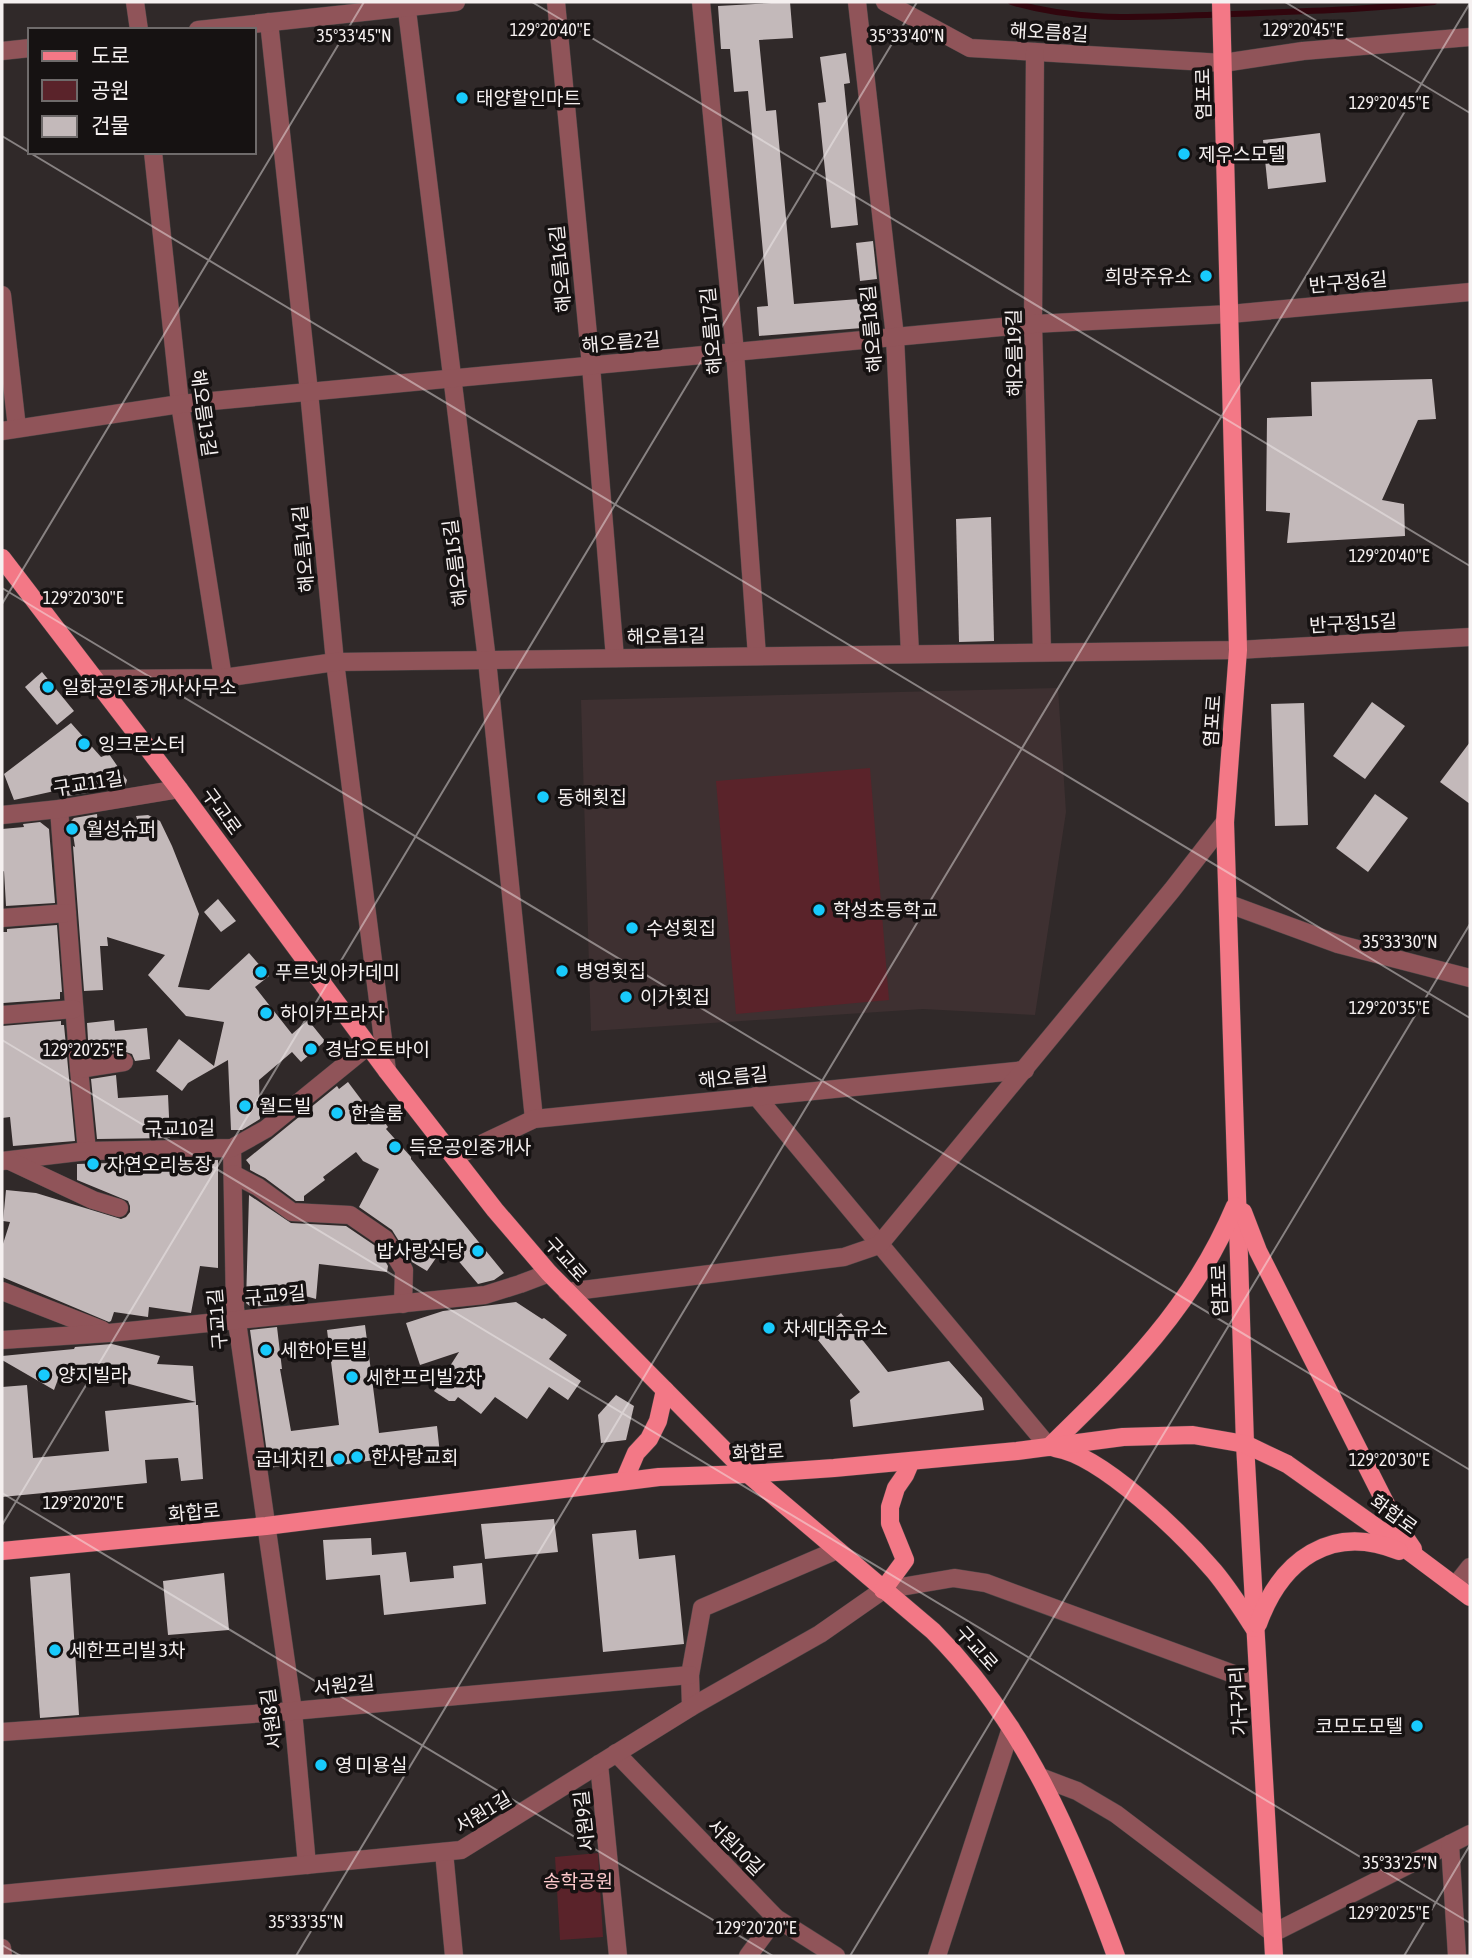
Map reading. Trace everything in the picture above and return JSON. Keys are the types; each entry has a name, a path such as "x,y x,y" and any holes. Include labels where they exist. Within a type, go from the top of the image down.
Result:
{"main road":[{"name":"염포로","path":"1222,2 1238,650 1226,821 1245,1444"},
{"name":"구교로","path":"2,558 179,789 387,1071 549,1273 748,1474 933,1631 960,1658 989,1694 1040,1777 1066,1828 1115,1956"},
{"path":"1048,1447 1122,1375 1173,1314 1221,1239 1238,1199"},
{"path":"1238,1199 1258,1251 1396,1524 1420,1560"},
{"path":"624,1481 636,1453 649,1438 658,1421 665,1390"},
{"name":"화합로","path":"2,1551 266,1526 659,1477 748,1474 911,1461 1123,1437 1193,1435 1245,1444 1287,1464 1463,1592"},
{"name":"가구거리","path":"1245,1444 1274,1956"},
{"path":"1048,1447 1068,1450 1089,1461 1138,1497 1213,1571 1255,1630"},
{"path":"883,1590 905,1560 890,1523 890,1507 896,1488 911,1461"},
{"path":"1255,1630 1279,1581 1294,1566 1326,1546 1343,1541 1371,1542 1420,1560"}],"street":[{"path":"135,2 139,28"},
{"path":"216,28 407,4 456,2"},
{"name":"해오름16길","path":"556,2 591,366 615,658"},
{"name":"해오름17길","path":"701,2 734,352 757,656"},
{"name":"해오름18길","path":"857,2 895,337 910,654"},
{"name":"해오름8길","path":"885,2 970,48 1035,52 1223,63 1303,51 1470,37"},
{"name":"해오름15길","path":"407,4 487,660 534,1119"},
{"name":"해오름14길","path":"269,22 335,662 387,1071"},
{"path":"2,51 28,48"},
{"name":"해오름19길","path":"1035,52 1034,324 1042,652"},
{"name":"해오름13길","path":"153,154 180,404 223,678"},
{"name":"반구정6길","path":"1230,314 1470,292"},
{"name":"해오름2길","path":"2,295 9,429 180,404 1034,324 1230,314"},
{"name":"반구정15길","path":"1238,650 1470,637"},
{"name":"해오름1길","path":"96,679 223,678 335,662 1238,650"},
{"name":"구교11길","path":"2,815 59,809 179,789"},
{"path":"59,809 87,1150"},
{"path":"567,1292 844,1257 879,1245 1164,901 1226,821"},
{"path":"1229,904 1338,944 1470,978"},
{"path":"2,918 67,913"},
{"path":"2,1015 74,1009"},
{"name":"구교10길","path":"6,1161 87,1150 232,1148 266,1129 368,1046"},
{"path":"79,1069 124,1062"},
{"name":"해오름길","path":"454,1157 534,1119 1025,1070"},
{"path":"756,1096 1048,1447"},
{"name":"구교1길","path":"232,1148 237,1320 266,1526"},
{"path":"6,1161 119,1209"},
{"path":"233,1174 258,1187 292,1212 350,1215 385,1239 404,1270 403,1304"},
{"name":"구교9길","path":"2,1340 485,1295 549,1273"},
{"path":"2,1291 109,1332"},
{"name":"서원8길","path":"266,1526 292,1711 307,1865"},
{"path":"691,1707 690,1675 702,1608 837,1550"},
{"path":"1463,1592 1470,1567"},
{"path":"883,1590 954,1578 986,1583 1258,1683"},
{"name":"서원1길","path":"2,1894 461,1850 691,1707 820,1634 883,1590"},
{"name":"서원2길","path":"2,1732 292,1711 690,1675"},
{"path":"937,1956 1011,1728"},
{"name":"서원10길","path":"616,1754 776,1918 836,1956"},
{"name":"서원9길","path":"599,1764 618,1956"},
{"path":"1040,1777 1077,1791 1116,1814 1273,1933 1470,1834"},
{"path":"1450,1844 1457,1956"},
{"path":"444,1852 454,1956"},
{"path":"748,1956 776,1918"},
{"path":"2,1948 3,1956"}],"shaded area":[{"name":"학성초등학교","path":"1058,688 1066,812 1035,1015 923,1009 591,1031 581,700"}],"green space":[{"path":"870,768 889,1000 736,1014 716,781"},
{"name":"송학공원","path":"598,1853 603,1937 560,1940 555,1857"}],"building":[{"path":"790,2 793,38 759,40 766,111 776,110 794,304 872,298 875,327 759,336 757,307 768,306 748,91 734,92 730,49 721,49 718,6"},
{"path":"846,53 850,83 844,84 858,225 831,228 818,103 826,102 820,57"},
{"path":"1320,133 1326,182 1268,189 1263,140"},
{"path":"873,241 877,279 860,281 856,243"},
{"path":"1432,379 1436,419 1418,420 1382,500 1404,504 1405,536 1287,543 1290,513 1266,511 1267,418 1312,416 1311,382"},
{"path":"991,517 994,641 959,642 956,519"},
{"path":"42,672 74,711 57,725 25,687"},
{"path":"1372,702 1405,726 1365,779 1333,756"},
{"path":"1304,703 1308,825 1275,826 1271,704"},
{"path":"71,723 101,757 109,754 127,780 125,787 61,797 59,790 14,800 4,774"},
{"path":"1470,742 1470,804 1440,782"},
{"path":"1375,794 1408,818 1368,872 1336,848"},
{"path":"97,814 99,836 140,828 136,816 148,815 160,821 172,846 199,914 178,987 209,990 249,953 269,976 255,987 292,1034 308,1020 325,1041 301,1062 292,1052 259,1080 260,1119 242,1130 231,1130 228,1060 188,1083 182,1091 156,1071 179,1039 214,1066 224,1022 186,1016 148,975 165,955 107,937 108,946 100,946 103,990 84,991 71,821 74,818"},
{"path":"40,822 49,829 55,903 6,906 4,871 2,872 2,829"},
{"path":"218,899 236,921 221,932 204,912"},
{"path":"57,925 62,992 60,999 3,1003 2,932 7,932 7,929"},
{"path":"114,1020 115,1031 147,1028 150,1059 135,1061 132,1054 123,1051 89,1056 87,1023"},
{"path":"61,1021 61,1025 64,1025 75,1141 13,1146 10,1117 2,1118 2,1026"},
{"path":"116,1075 118,1098 168,1095 170,1138 97,1139 91,1079"},
{"path":"348,1082 369,1110 373,1107 388,1127 386,1129 504,1273 494,1280 478,1284 445,1245 427,1271 412,1262 392,1230 359,1207 379,1169 363,1161 356,1152 323,1177 325,1180 304,1196 304,1201 296,1201 250,1170 246,1160 337,1086 339,1089"},
{"path":"218,1160 218,1268 200,1266 191,1313 149,1307 148,1317 114,1312 109,1322 2,1277 2,1247 10,1222 3,1221 6,1190 36,1193 121,1219 130,1212 128,1201 77,1180 77,1164"},
{"path":"249,1195 291,1223 346,1226 377,1247 388,1266 387,1272 319,1264 316,1299 270,1286 270,1305 251,1307 246,1303"},
{"path":"516,1302 567,1335 549,1359 581,1381 568,1400 549,1387 527,1419 495,1397 481,1414 458,1397 455,1401 449,1401 434,1391 459,1352 420,1365 406,1323 443,1311"},
{"path":"841,1313 888,1372 949,1361 982,1398 984,1410 853,1427 850,1400 860,1392 814,1335"},
{"path":"365,1325 379,1433 437,1426 440,1454 402,1459 402,1456 320,1468 319,1460 269,1468 250,1330 277,1327 280,1369 291,1431 339,1425 327,1330"},
{"path":"112,1344 160,1356 157,1364 193,1366 196,1402 63,1366 54,1390 2,1360 2,1356"},
{"path":"27,1385 33,1458 109,1451 105,1411 196,1402 203,1479 181,1481 178,1458 145,1460 147,1483 2,1497 2,1387"},
{"path":"616,1395 634,1406 626,1440 601,1443 598,1415"},
{"path":"554,1519 558,1552 485,1559 481,1524"},
{"path":"636,1530 639,1559 675,1555 684,1644 603,1652 592,1534"},
{"path":"371,1538 372,1555 406,1552 410,1582 454,1578 453,1566 482,1563 486,1604 384,1615 380,1575 326,1580 323,1540"},
{"name":"세한프리빌 3차","path":"70,1573 79,1715 40,1718 30,1577"},
{"path":"224,1573 229,1630 168,1635 163,1581"}],"waterway":[{"path":"1011,2 1066,13 1121,17 1334,10 1434,2"}],"place":[{"name":"태양할인마트","path":"462,98"},
{"name":"제우스모텔","path":"1184,154"},
{"name":"희망주유소","path":"1206,276"},
{"name":"일화공인중개사사무소","path":"48,687"},
{"name":"잉크몬스터","path":"84,744"},
{"name":"동해횟집","path":"543,797"},
{"name":"월성슈퍼","path":"72,829"},
{"name":"학성초등학교","path":"819,910"},
{"name":"수성횟집","path":"632,928"},
{"name":"병영횟집","path":"562,971"},
{"name":"푸르넷 아카데미","path":"261,972"},
{"name":"이가횟집","path":"626,997"},
{"name":"하이카프라자","path":"266,1013"},
{"name":"경남오토바이","path":"311,1049"},
{"name":"월드빌","path":"245,1106"},
{"name":"한솔룸","path":"337,1113"},
{"name":"득운공인중개사","path":"395,1147"},
{"name":"자연오리농장","path":"93,1164"},
{"name":"밥사랑식당","path":"478,1251"},
{"name":"차세대주유소","path":"769,1328"},
{"name":"세한아트빌","path":"266,1350"},
{"name":"양지빌라","path":"44,1375"},
{"name":"세한프리빌 2차","path":"352,1377"},
{"name":"한사랑교회","path":"357,1457"},
{"name":"굽네치킨","path":"339,1459"},
{"name":"세한프리빌 3차","path":"55,1650"},
{"name":"코모도모텔","path":"1417,1726"},
{"name":"영 미용실","path":"321,1765"}]}
